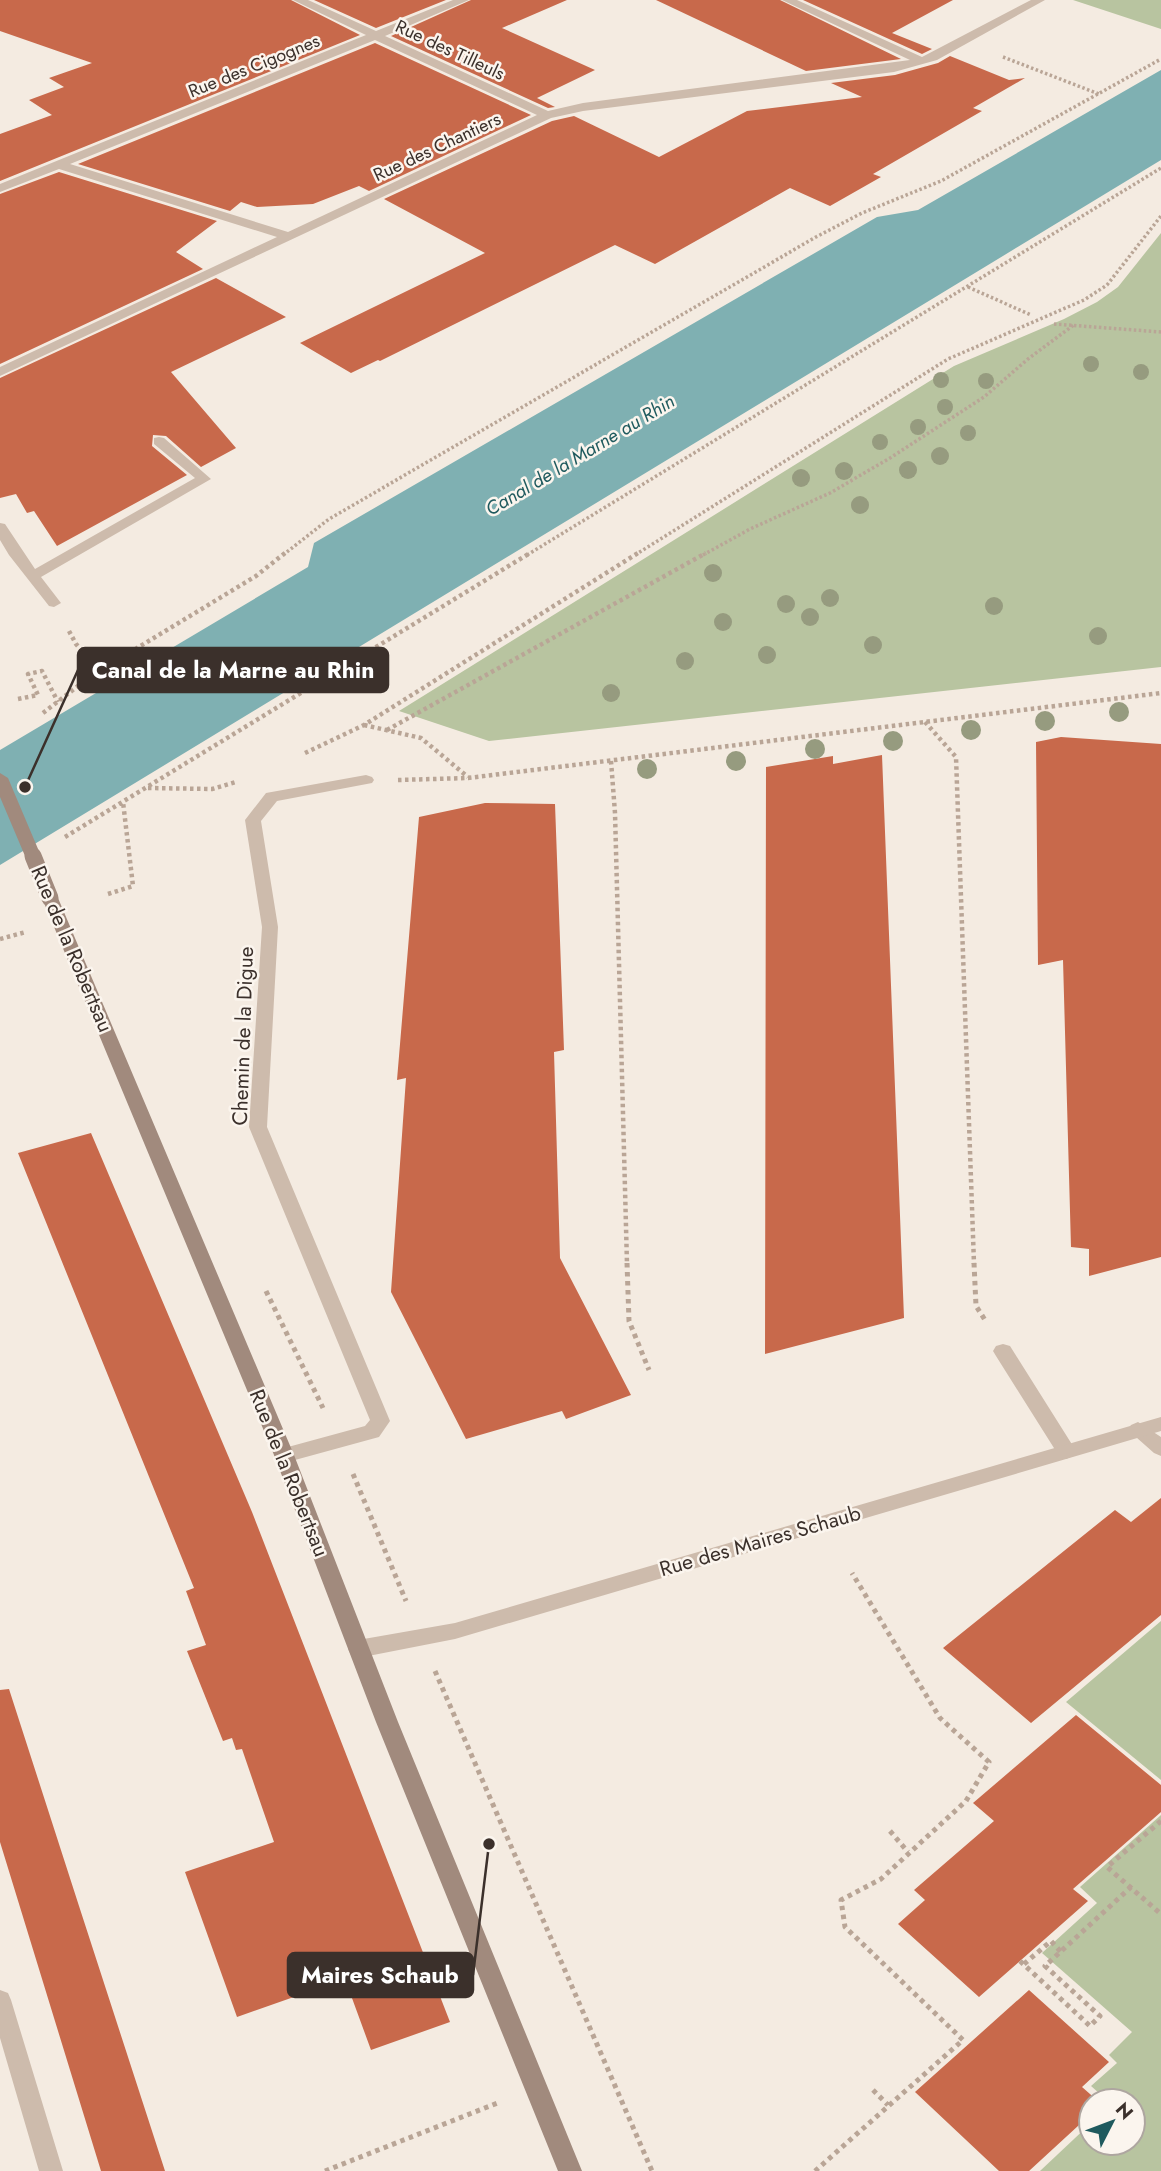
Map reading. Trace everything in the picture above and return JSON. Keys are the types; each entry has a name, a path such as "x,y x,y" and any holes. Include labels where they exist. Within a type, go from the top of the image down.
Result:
{"main road":[{"name":"Rue de la Robertsau","path":"0,778 285,1455 358,1649 570,2171"}],"street":[{"name":"Rue des Tilleuls","path":"299,0 547,114"},
{"name":"Rue des Cigognes","path":"0,188 463,0"},
{"path":"788,0 921,61"},
{"name":"Rue des Chantiers","path":"0,372 547,114 583,107 894,68 921,61 962,42 1040,0"},
{"path":"60,165 287,236"},
{"path":"33,576 204,479 159,441"},
{"path":"0,527 16,555 54,603"},
{"name":"Chemin de la Digue","path":"285,1455 372,1432 380,1421 258,1127 270,926 253,820 272,797 366,780"},
{"path":"1003,1351 1066,1451"},
{"name":"Rue des Maires Schaub","path":"358,1649 455,1631 1161,1424"},
{"path":"1138,1430 1161,1448"},
{"path":"0,2000 51,2171"}],"path":[{"path":"962,42 1100,94"},
{"path":"43,713 99,671 256,576 329,519 862,213 941,181 1161,59"},
{"path":"59,840 1161,168"},
{"path":"468,778 421,738 364,725 948,359 1084,300 1107,285 1161,216"},
{"path":"967,287 1031,315"},
{"path":"1054,324 1161,332"},
{"path":"387,730 750,529 830,493 890,458 984,397 1028,359 1075,324"},
{"path":"54,603 76,644 99,671"},
{"path":"18,699 38,695 28,674 42,671 58,702"},
{"path":"366,780 468,778 1161,693"},
{"path":"925,722 956,757 976,1306 1003,1351"},
{"path":"611,761 629,1321 649,1370"},
{"path":"107,894 133,886 123,801"},
{"path":"266,1291 338,1440 400,1587"},
{"path":"815,2171 963,2040 845,1927 841,1900 881,1879 966,1801 989,1762 940,1718 852,1573"},
{"path":"439,1683 557,1947 652,2171"},
{"path":"1161,1821 1107,1867 1161,1914"},
{"path":"890,1831 908,1852"},
{"path":"1061,1952 1051,1941 1022,1963 1090,2026 1100,2017 1045,1966 1061,1952 1131,1887"},
{"path":"325,2171 535,2088"},
{"path":"873,2090 888,2105"}],"green space":[{"path":"1073,0 1161,0 1161,29"},
{"path":"1161,233 1161,667 489,741 399,711 954,366 1097,302 1118,287"},
{"path":"1161,1621 1161,1780 1066,1702"},
{"path":"1161,1815 1161,2171 1040,2171 1077,2136 1077,2157 1147,2157 1147,2087 1091,2086 1117,2063 1109,2055 1132,2032 1042,1953 1097,1903 1080,1887"}],"water":[{"path":"1161,70 1161,160 0,865 0,750 308,567 314,543 877,217 918,210"}],"building":[{"path":"0,0 291,0 360,35 0,181 0,134 52,115 29,100 64,87 49,78 92,63 0,31"},
{"path":"314,0 446,0 376,28"},
{"path":"471,0 567,0 502,28 595,70 537,98 555,107 548,108 391,36"},
{"path":"656,0 780,0 901,59 806,71"},
{"path":"803,0 953,0 892,33 932,49 922,54"},
{"path":"375,43 531,115 369,191 359,186 313,204 257,207 241,202 230,211 78,164"},
{"path":"950,56 1009,80 1025,78 973,108 982,111 873,174 881,177 830,206 790,188 655,264 615,245 351,373 300,343 485,253 384,199 552,121 574,116 659,157 747,111 862,97 831,83 895,75 938,63"},
{"path":"59,172 217,221 176,252 203,269 0,364 0,194"},
{"path":"216,278 286,317 171,372 236,448 201,467 166,436 153,435 152,446 187,475 57,546 34,511 27,513 16,494 0,498 0,378"},
{"path":"1061,737 1161,744 1161,1257 1089,1276 1089,1249 1071,1247 1063,960 1038,965 1036,742"},
{"path":"882,755 904,1318 765,1354 766,767 833,756 833,764"},
{"path":"485,803 555,804 564,1050 554,1052 560,1258 631,1395 566,1419 562,1411 466,1439 391,1292 406,1078 397,1080 419,817"},
{"path":"91,1133 252,1512 450,2022 371,2050 345,1979 237,2017 185,1872 274,1842 242,1749 236,1750 232,1738 223,1741 187,1651 206,1645 186,1591 194,1588 18,1153"},
{"path":"1161,1498 1161,1615 1031,1723 943,1648 1115,1510 1131,1522"},
{"path":"9,1689 165,2171 101,2171 0,1842 0,1690"},
{"path":"1076,1715 1161,1785 1161,1812 1073,1889 1088,1901 979,1997 898,1924 925,1900 914,1890 994,1821 973,1803"},
{"path":"1029,1990 1109,2062 1082,2087 1077,2087 1077,2127 1029,2171 999,2171 915,2092"}],"place":[{"name":"Canal de la Marne au Rhin","path":"25,787"},
{"name":"Maires Schaub","path":"489,1844"}]}
